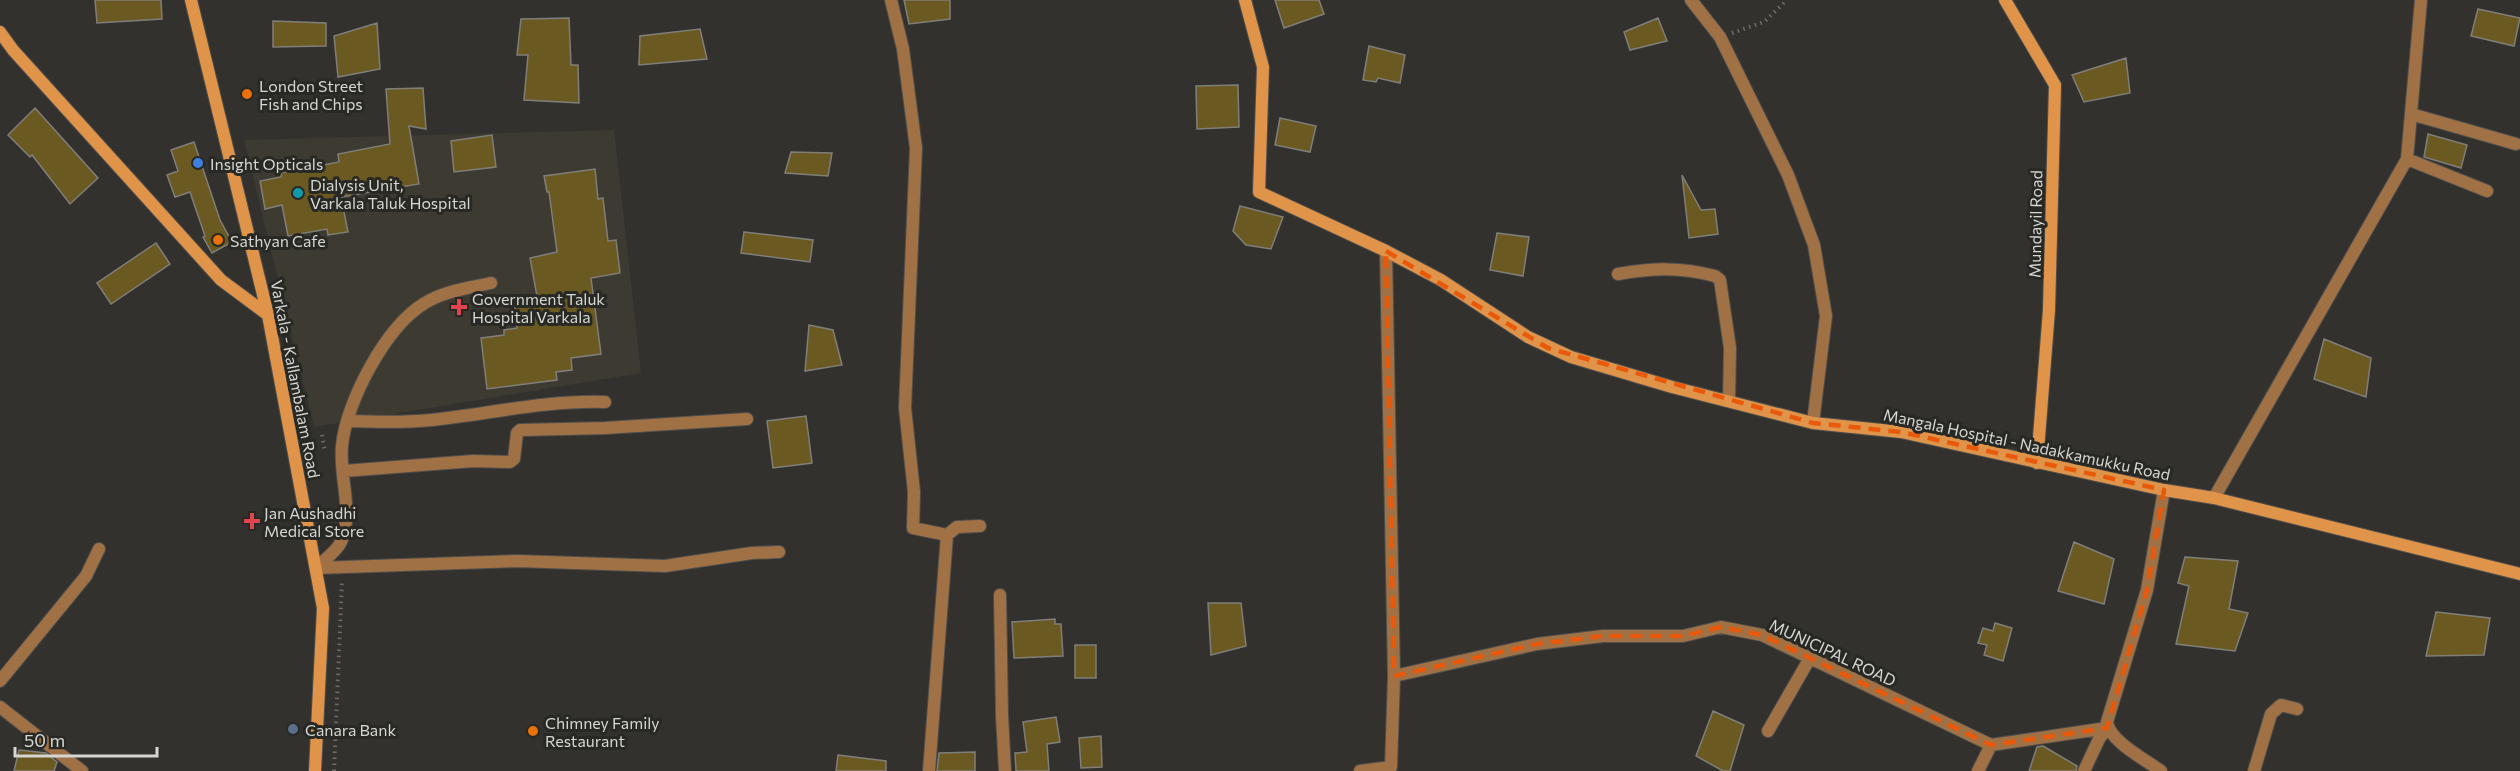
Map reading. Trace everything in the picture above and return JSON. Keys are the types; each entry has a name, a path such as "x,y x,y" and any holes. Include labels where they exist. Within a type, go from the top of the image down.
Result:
{"main road":[{"name":"Varkala - Kallambalam Road","path":"191,0 268,315 323,608 315,771"},
{"name":"Mangala Hospital - Nadakkamukku Road","path":"1245,0 1263,67 1258,192 1386,251 1441,280 1548,348 1582,360 1813,423 1901,432 2164,490 2214,498 2520,574"},
{"name":"Mundayil Road","path":"2005,0 2055,85 2049,310 2037,463"},
{"path":"0,32 4,43 221,280 268,315"}],"street":[{"path":"891,0 903,49 916,148 905,408 914,492 914,528 947,535"},
{"path":"1691,0 1720,37 1788,175 1814,244 1826,316 1813,423"},
{"path":"2214,498 2408,159 2421,0"},
{"path":"2411,114 2516,144"},
{"path":"2408,159 2487,191"},
{"path":"1360,771 1391,769 1394,676 1386,251"},
{"path":"1618,274 1653,268 1678,268 1715,276 1720,280 1731,348 1729,401"},
{"path":"316,568 341,543 347,514 342,447 356,391 369,368 390,336 419,307 446,294 491,283"},
{"path":"348,421 391,423 431,420 542,403 605,402"},
{"path":"344,471 473,461 510,462 514,459 517,433 520,430 605,428 747,419"},
{"path":"2161,771 2114,737 2108,728 2107,718 2147,590 2164,490"},
{"path":"928,771 947,535 957,526 980,526"},
{"path":"0,681 86,576 99,549"},
{"path":"316,568 517,561 665,566 752,553 779,552"},
{"path":"1000,595 1005,771"},
{"name":"MUNICIPAL ROAD","path":"1394,676 1537,644 1603,636 1683,636 1721,627 1762,635 1991,745"},
{"path":"1767,731 1810,658"},
{"path":"2254,771 2271,714 2282,705 2297,709"},
{"path":"0,707 82,771"},
{"path":"1978,771 1991,745 2108,728"},
{"path":"2084,771 2098,739 2108,728"}],"lane":[{"path":"251,247 269,242"}],"path":[{"path":"1720,37 1764,22 1787,0"}],"highlighted area":[{"path":"1386,251 1548,348 1813,423 1901,432 2164,490 2147,590 2107,728 1991,745 1762,635 1721,627 1683,636 1603,636 1537,644 1394,676"}],"shaded area":[{"name":"Government Taluk Hospital Varkala","path":"614,130 641,373 314,427 244,140"}],"building":[{"path":"95,0 161,0 162,19 97,23"},
{"path":"904,0 950,0 950,19 909,24"},
{"path":"1275,0 1319,0 1324,14 1284,28"},
{"path":"2478,9 2520,18 2514,46 2471,36"},
{"path":"569,18 571,65 578,65 579,103 524,100 528,55 517,55 521,19"},
{"path":"1658,18 1667,41 1630,50 1624,32"},
{"path":"273,21 326,23 326,46 273,47"},
{"path":"377,23 380,69 338,77 334,36"},
{"path":"700,29 707,59 639,65 640,36"},
{"path":"1369,46 1405,55 1400,83 1378,78 1376,82 1363,80"},
{"path":"2126,58 2130,93 2084,102 2072,75"},
{"path":"1238,85 1239,127 1197,129 1196,86"},
{"path":"423,88 426,129 409,126 419,184 341,197 348,232 328,235 327,229 288,236 282,205 265,209 260,181 281,177 281,173 339,162 338,154 390,144 386,89"},
{"path":"35,108 98,178 70,204 32,155 30,157 8,135"},
{"path":"1280,118 1316,126 1310,152 1275,145"},
{"path":"2428,134 2467,145 2461,168 2424,157"},
{"path":"492,135 496,167 454,172 451,141"},
{"path":"194,142 220,220 232,242 212,253 203,237 205,236 190,192 175,197 167,175 178,171 171,150"},
{"path":"791,152 832,153 828,176 785,173"},
{"path":"595,169 598,199 603,198 608,241 616,240 620,273 591,278 601,354 571,358 572,370 556,372 557,380 487,389 481,338 504,335 504,330 517,328 514,299 537,296 530,258 557,252 549,192 547,192 544,176"},
{"path":"1682,175 1701,210 1715,209 1718,234 1689,238"},
{"path":"1240,206 1283,217 1271,249 1246,245 1233,231"},
{"path":"744,232 813,240 810,262 741,253"},
{"path":"1497,233 1529,237 1523,276 1490,270"},
{"path":"156,243 170,264 111,304 97,283"},
{"path":"809,325 833,330 842,365 805,371"},
{"path":"2324,339 2371,358 2366,397 2314,379"},
{"path":"806,416 812,463 773,468 767,421"},
{"path":"2074,542 2114,559 2104,604 2058,591"},
{"path":"2185,557 2238,561 2229,609 2248,613 2235,651 2176,644 2189,586 2178,583"},
{"path":"1208,603 1241,603 1246,646 1211,655"},
{"path":"2436,612 2490,618 2484,655 2426,656"},
{"path":"1055,619 1055,624 1061,624 1063,656 1014,658 1012,622"},
{"path":"1995,623 2012,628 2003,661 1984,655 1987,645 1978,643 1983,628 1993,631"},
{"path":"1075,645 1096,645 1096,678 1075,678"},
{"path":"1713,711 1744,725 1730,771 1723,771 1696,756"},
{"path":"1056,717 1060,742 1047,744 1049,771 1016,771 1015,753 1027,752 1023,722"},
{"path":"1101,736 1102,767 1081,768 1079,738"},
{"path":"2043,746 2077,766 2076,771 2029,771 2037,747"},
{"path":"19,750 46,753 57,762 54,771 14,771"},
{"path":"975,752 975,771 937,771 939,753"},
{"path":"838,755 886,761 886,771 836,771"}],"place":[{"name":"London Street Fish and Chips","path":"247,94"},
{"name":"Insight Opticals","path":"198,163"},
{"name":"Dialysis Unit, Varkala Taluk Hospital","path":"298,193"},
{"name":"Sathyan Cafe","path":"218,240"},
{"name":"Government Taluk Hospital Varkala","path":"459,307"},
{"name":"Jan Aushadhi Medical Store","path":"252,521"},
{"name":"Canara Bank","path":"293,729"},
{"name":"Chimney Family Restaurant","path":"533,731"}]}
